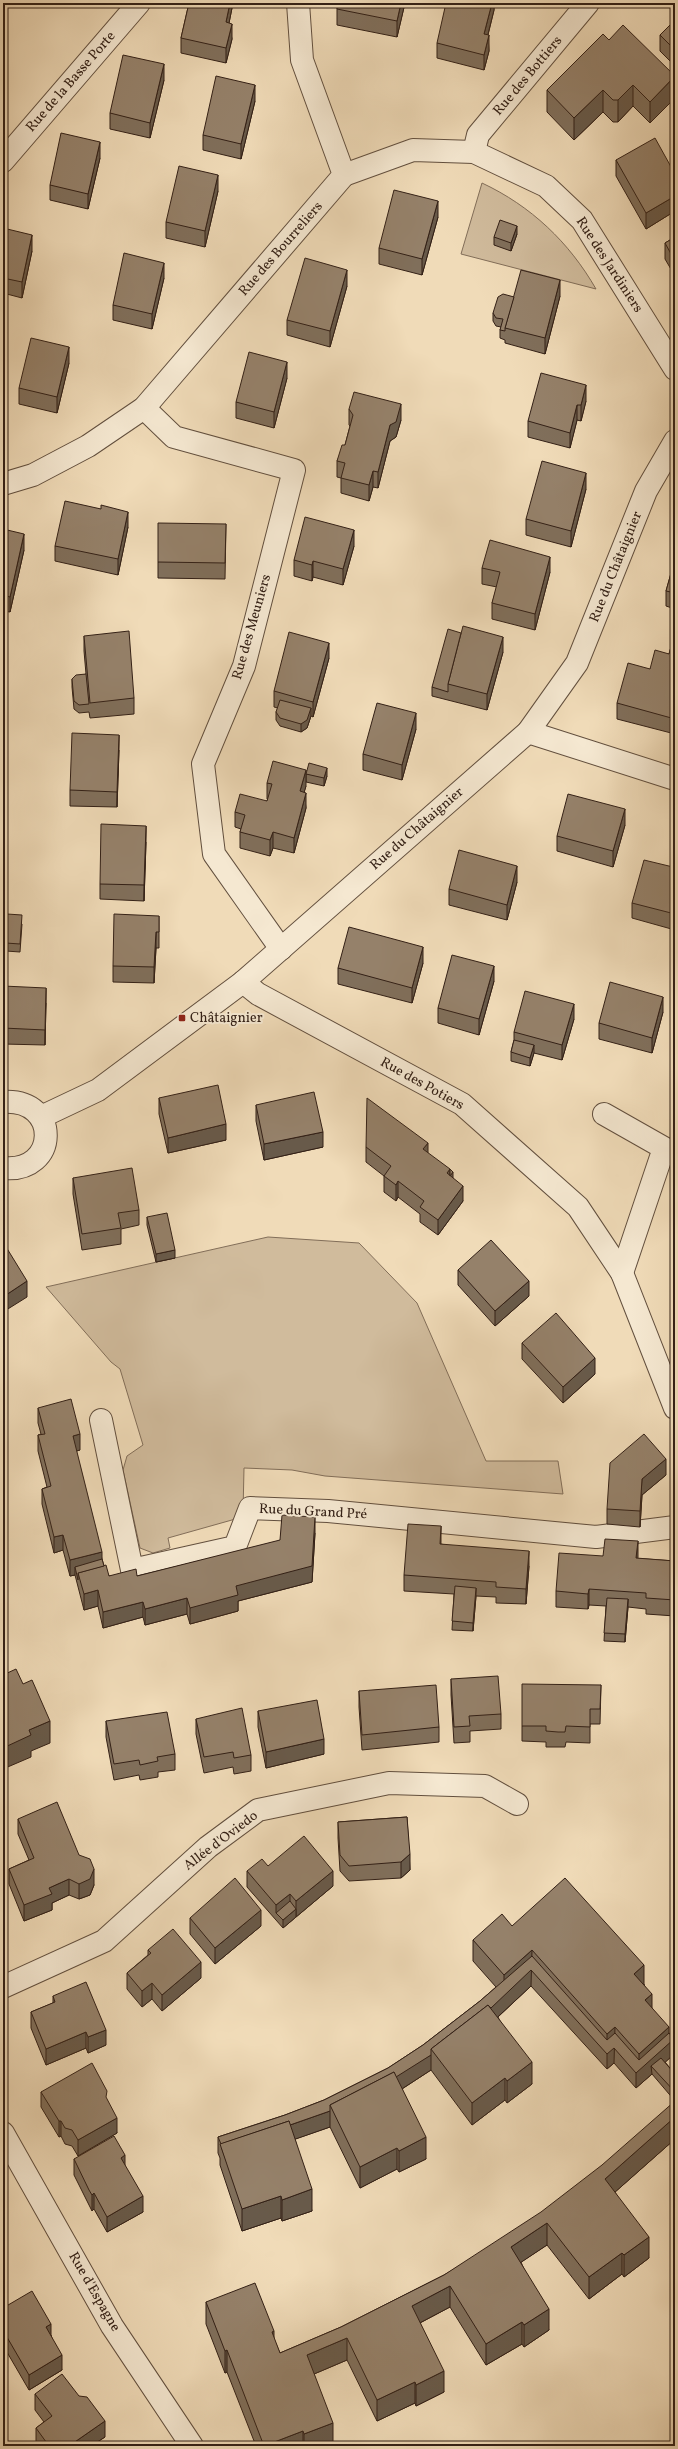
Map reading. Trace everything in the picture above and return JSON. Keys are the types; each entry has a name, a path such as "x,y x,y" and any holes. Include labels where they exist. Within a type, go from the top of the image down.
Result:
{"street":[{"name":"Rue de la Basse Porte","path":"3,161 139,3"},
{"path":"298,3 302,60 344,175"},
{"name":"Rue des Bottiers","path":"474,152 478,135 588,3"},
{"name":"Rue des Jardiniers","path":"344,175 413,150 474,152 546,186 582,220 675,369"},
{"name":"Rue des Bourreliers","path":"3,484 33,475 88,446 144,408 344,175"},
{"name":"Rue des Meuniers","path":"144,408 174,437 294,470 244,666 203,764 214,854 281,949"},
{"name":"Rue du Châtaignier","path":"41,1117 98,1090 243,982 528,732 577,663 646,491 675,441"},
{"path":"528,732 675,779"},
{"name":"Rue des Potiers","path":"243,982 258,994 462,1104 578,1207 622,1273 675,1408"},
{"path":"3,1102 17,1101 31,1106 41,1117 45,1127 46,1139 43,1150 36,1160 26,1166 14,1169 3,1168"},
{"path":"604,1114 664,1148 622,1273"},
{"name":"Rue du Grand Pré","path":"101,1420 132,1570 235,1547 250,1508 328,1511 596,1537 675,1527"},
{"name":"Allée d'Oviedo","path":"3,1987 104,1941 208,1847 258,1810 389,1783 485,1786 517,1804"},
{"name":"Rue d'Espagne","path":"3,2133 112,2326 192,2446"}],"shaded area":[{"path":"482,183 517,203 547,227 574,256 596,289 461,254"},
{"path":"268,1237 359,1243 417,1303 486,1461 558,1461 563,1494 325,1476 292,1470 244,1468 243,1513 239,1518 168,1538 170,1548 153,1553 140,1548 123,1470 127,1456 143,1445 120,1369 111,1362 46,1287"}],"building":[{"path":"189,3 230,3 226,22 232,24 226,48 181,38"},
{"path":"338,3 401,3 397,21 337,9"},
{"path":"446,3 492,3 484,34 489,35 484,55 437,43"},
{"path":"675,20 675,50 660,35"},
{"path":"623,25 675,76 650,102 633,85 618,100 613,100 603,90 574,118 547,90 603,34 609,40"},
{"path":"123,55 164,64 150,123 110,113"},
{"path":"216,76 255,85 241,144 203,135"},
{"path":"61,133 100,142 88,194 50,185"},
{"path":"655,138 675,174 675,196 646,213 616,160"},
{"path":"179,166 218,175 205,231 166,222"},
{"path":"394,190 438,201 422,259 379,248"},
{"path":"500,220 517,226 511,243 494,237"},
{"path":"3,228 32,235 22,282 3,278"},
{"path":"675,237 675,261 665,243"},
{"path":"124,253 164,263 152,314 113,305"},
{"path":"305,258 347,270 330,331 287,320"},
{"path":"521,270 560,280 545,338 505,328"},
{"path":"503,294 514,297 505,331 500,330 503,319 496,318 493,313 498,297"},
{"path":"31,338 69,347 57,397 19,388"},
{"path":"249,352 287,362 274,412 236,402"},
{"path":"541,373 586,385 581,405 577,405 570,433 528,421"},
{"path":"354,392 401,404 396,422 390,425 378,472 373,471 369,485 341,478 345,463 337,461 342,445 345,445 353,415 349,409"},
{"path":"542,461 586,473 571,531 526,519"},
{"path":"65,501 101,509 101,505 128,512 118,559 55,546"},
{"path":"305,517 354,530 343,569 313,561 312,565 294,560"},
{"path":"158,523 226,524 225,563 158,562"},
{"path":"3,529 24,534 10,597 3,595"},
{"path":"490,540 550,557 535,614 492,603 500,572 482,568"},
{"path":"675,559 675,593 666,591"},
{"path":"463,626 503,637 487,694 448,684"},
{"path":"448,629 461,633 448,684 448,692 432,687"},
{"path":"129,631 134,698 90,703 84,636"},
{"path":"289,632 329,643 313,702 274,691"},
{"path":"675,633 675,719 617,703 628,663 650,669 655,650 669,654"},
{"path":"86,674 89,704 79,705 74,701 72,679 76,675"},
{"path":"280,700 311,708 307,720 301,724 280,718 276,712"},
{"path":"377,703 416,713 402,765 363,754"},
{"path":"72,733 119,735 117,792 70,790"},
{"path":"273,761 306,770 300,791 306,793 294,838 273,832 270,840 240,832 245,815 235,812 240,794 267,801 272,784 267,783"},
{"path":"309,763 327,768 324,778 306,774"},
{"path":"568,794 625,809 613,851 557,836"},
{"path":"101,824 146,826 144,885 100,884"},
{"path":"459,850 517,866 507,905 449,889"},
{"path":"675,859 675,914 632,903 644,860 673,867"},
{"path":"7,914 22,915 20,944 6,943"},
{"path":"114,914 159,916 159,932 156,932 154,967 113,966"},
{"path":"349,927 423,947 412,988 338,968"},
{"path":"452,955 494,966 479,1019 438,1008"},
{"path":"610,982 663,997 652,1038 599,1023"},
{"path":"3,986 46,988 45,1030 3,1028"},
{"path":"525,991 574,1004 562,1045 514,1032"},
{"path":"514,1040 534,1045 530,1058 511,1052"},
{"path":"218,1085 226,1124 168,1138 159,1098"},
{"path":"314,1092 323,1132 264,1144 256,1105"},
{"path":"367,1098 428,1143 423,1149 450,1169 447,1173 463,1186 438,1220 420,1207 424,1201 398,1181 396,1185 384,1176 391,1166 366,1147"},
{"path":"132,1168 139,1210 118,1213 121,1228 82,1234 73,1178"},
{"path":"450,1169 453,1172 450,1176"},
{"path":"167,1213 175,1250 156,1254 147,1217"},
{"path":"491,1240 529,1281 495,1311 458,1270"},
{"path":"3,1242 27,1281 3,1297"},
{"path":"556,1313 595,1358 563,1387 522,1343"},
{"path":"71,1399 80,1434 73,1436 102,1552 70,1560 63,1535 54,1537 42,1489 51,1486 38,1435 45,1434 38,1408"},
{"path":"644,1434 666,1459 642,1479 640,1511 607,1509 610,1463"},
{"path":"282,1515 315,1517 312,1566 236,1586 238,1595 190,1608 187,1598 145,1609 143,1602 103,1612 98,1590 84,1594 78,1573 106,1565 109,1576 136,1569 137,1576 280,1540"},
{"path":"408,1524 441,1526 440,1544 529,1551 526,1589 496,1587 496,1582 404,1575"},
{"path":"605,1539 638,1541 636,1558 675,1561 675,1600 646,1598 646,1593 589,1589 588,1594 556,1591 559,1553 603,1556"},
{"path":"102,1559 104,1566 78,1573 78,1580 75,1567"},
{"path":"455,1586 476,1588 473,1623 452,1621"},
{"path":"607,1598 628,1599 625,1634 604,1633"},
{"path":"16,1669 23,1684 32,1680 50,1721 29,1730 31,1735 3,1748 3,1675"},
{"path":"498,1676 501,1714 469,1716 470,1726 454,1727 451,1679"},
{"path":"522,1684 601,1685 600,1709 590,1709 590,1727 566,1726 565,1732 558,1732 546,1731 546,1726 522,1726"},
{"path":"436,1685 439,1727 362,1735 359,1691"},
{"path":"317,1700 324,1739 266,1752 258,1711"},
{"path":"242,1708 251,1755 234,1758 233,1752 204,1757 196,1719"},
{"path":"167,1712 175,1754 157,1757 158,1761 140,1765 139,1760 114,1764 106,1721"},
{"path":"57,1802 79,1855 90,1859 94,1869 90,1879 79,1884 69,1879 49,1888 52,1894 24,1905 9,1869 34,1858 18,1819"},
{"path":"407,1817 410,1854 401,1862 349,1866 340,1855 338,1822"},
{"path":"304,1836 333,1871 296,1901 290,1894 276,1905 247,1871 262,1859 268,1866"},
{"path":"235,1878 261,1910 215,1948 190,1918"},
{"path":"565,1878 644,1965 634,1974 652,1994 645,2000 669,2027 639,2054 615,2027 607,2034 532,1950 504,1975 473,1940 502,1914 512,1926"},
{"path":"290,1901 296,1909 283,1920 276,1913"},
{"path":"173,1929 201,1962 162,1995 152,1983 142,1991 127,1973 151,1953 148,1950"},
{"path":"532,1956 607,2040 615,2033 639,2060 669,2033 674,2039 636,2073 614,2048 607,2054 531,1970 491,2008 488,2005 431,2049 431,2055 396,2077 394,2072 330,2105 330,2111 290,2125 289,2121 221,2144 218,2137 285,2115 324,2100 388,2068 423,2045 480,2001"},
{"path":"86,1982 106,2030 88,2037 86,2032 46,2049 31,2012 55,2002 53,1996"},
{"path":"488,2005 532,2062 507,2081 505,2078 472,2103 431,2049"},
{"path":"661,2058 675,2074 675,2092 651,2066"},
{"path":"92,2063 107,2091 106,2097 117,2118 78,2140 72,2130 65,2128 61,2121 59,2121 41,2092"},
{"path":"394,2072 426,2137 399,2151 397,2148 360,2167 330,2105"},
{"path":"675,2101 675,2117 605,2179 649,2237 624,2255 622,2253 589,2277 547,2223 511,2247 549,2309 524,2325 522,2322 486,2344 450,2286 412,2306 444,2371 416,2385 415,2382 377,2400 347,2338 307,2355 333,2423 304,2434 303,2431 264,2446 227,2350 225,2351 206,2302 255,2283 274,2331 272,2332 280,2353 341,2327 444,2275 541,2212 602,2165"},
{"path":"289,2121 312,2189 282,2200 281,2196 242,2209 220,2144"},
{"path":"114,2136 125,2155 121,2158 143,2196 107,2217 94,2193 92,2195 89,2190 74,2159"},
{"path":"32,2291 51,2324 46,2327 62,2355 29,2375 3,2332 3,2308"},
{"path":"62,2374 79,2396 87,2397 105,2421 69,2446 49,2446 36,2428 52,2416 35,2394"},
{"path":"352,2443 353,2446 343,2446"}],"place":[{"name":"Châtaignier","path":"182,1018"}]}
